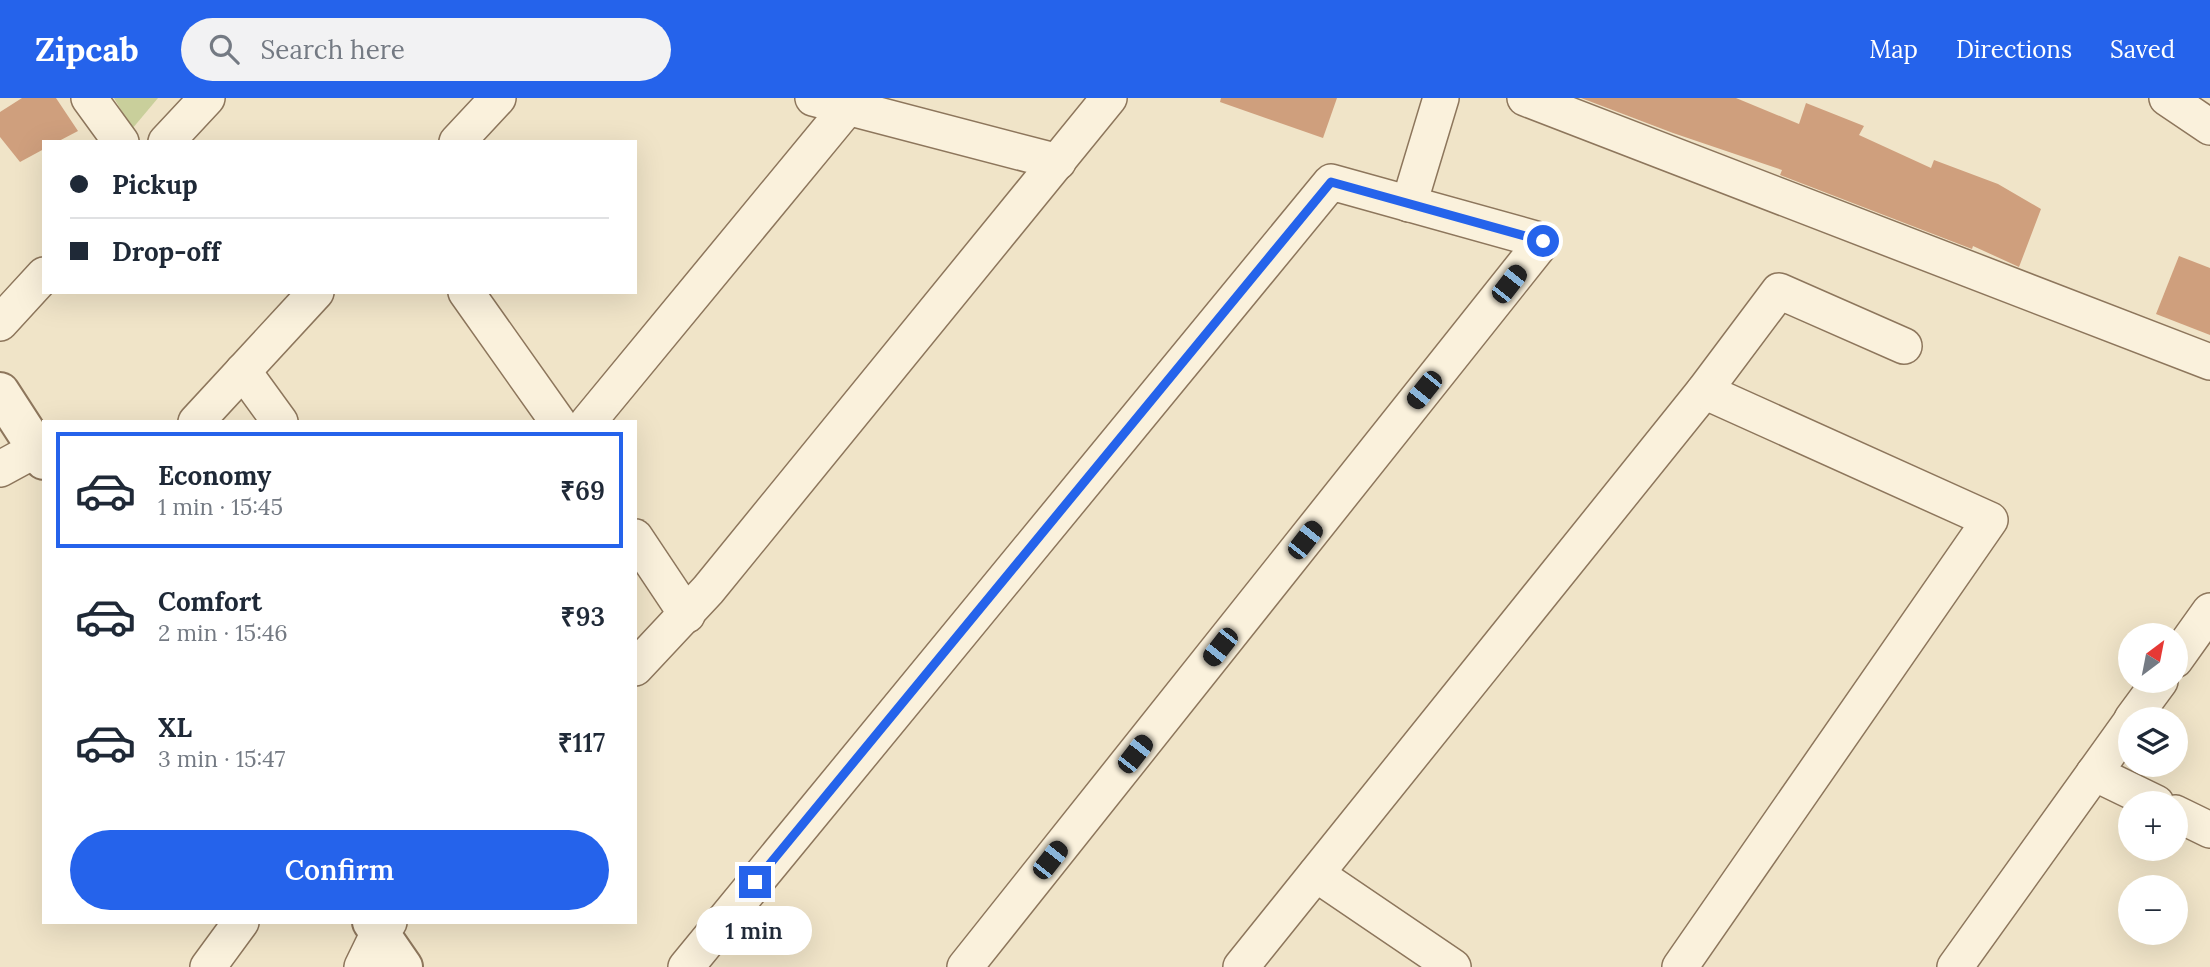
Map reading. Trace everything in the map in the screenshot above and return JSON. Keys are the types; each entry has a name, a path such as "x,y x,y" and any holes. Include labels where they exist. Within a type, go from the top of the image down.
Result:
{"street":[{"path":"89,98 120,140"},
{"path":"168,140 207,98"},
{"path":"459,140 498,98"},
{"path":"813,98 1058,162"},
{"path":"637,666 687,615 1109,98"},
{"path":"1409,204 1441,98"},
{"path":"1525,98 2210,362"},
{"path":"2167,98 2210,127"},
{"path":"590,420 848,108"},
{"path":"685,967 1331,182 1543,241 964,967"},
{"path":"0,323 42,277"},
{"path":"1241,967 1704,391 1779,291 1904,346"},
{"path":"197,420 314,294"},
{"path":"467,294 557,420"},
{"path":"243,370 279,420"},
{"path":"1680,967 1990,520 1704,391"},
{"path":"0,392 40,455 0,469"},
{"path":"637,540 687,615"},
{"path":"2188,642 2210,611"},
{"path":"1955,967 2118,739"},
{"path":"2094,773 2131,791"},
{"path":"2188,819 2210,830"},
{"path":"1317,874 1453,967"},
{"path":"208,967 240,924"},
{"path":"362,967 380,926"},
{"path":"380,926 403,967"}],"green space":[{"path":"114,98 158,98 132,129"}],"building":[{"path":"22,98 56,98 78,131 61,140 42,140 42,150 20,162 0,137 0,112"},
{"path":"1221,98 1337,98 1323,138 1220,102"},
{"path":"1581,98 1736,98 1799,124 1806,103 1864,126 1859,135 1931,168 1934,160 1998,184 2041,209 2019,267 1973,246 1972,249 1780,175 1782,170"},
{"path":"2179,256 2210,268 2210,335 2156,314"}],"route":[{"path":"755,882 1331,182 1543,241"}]}
